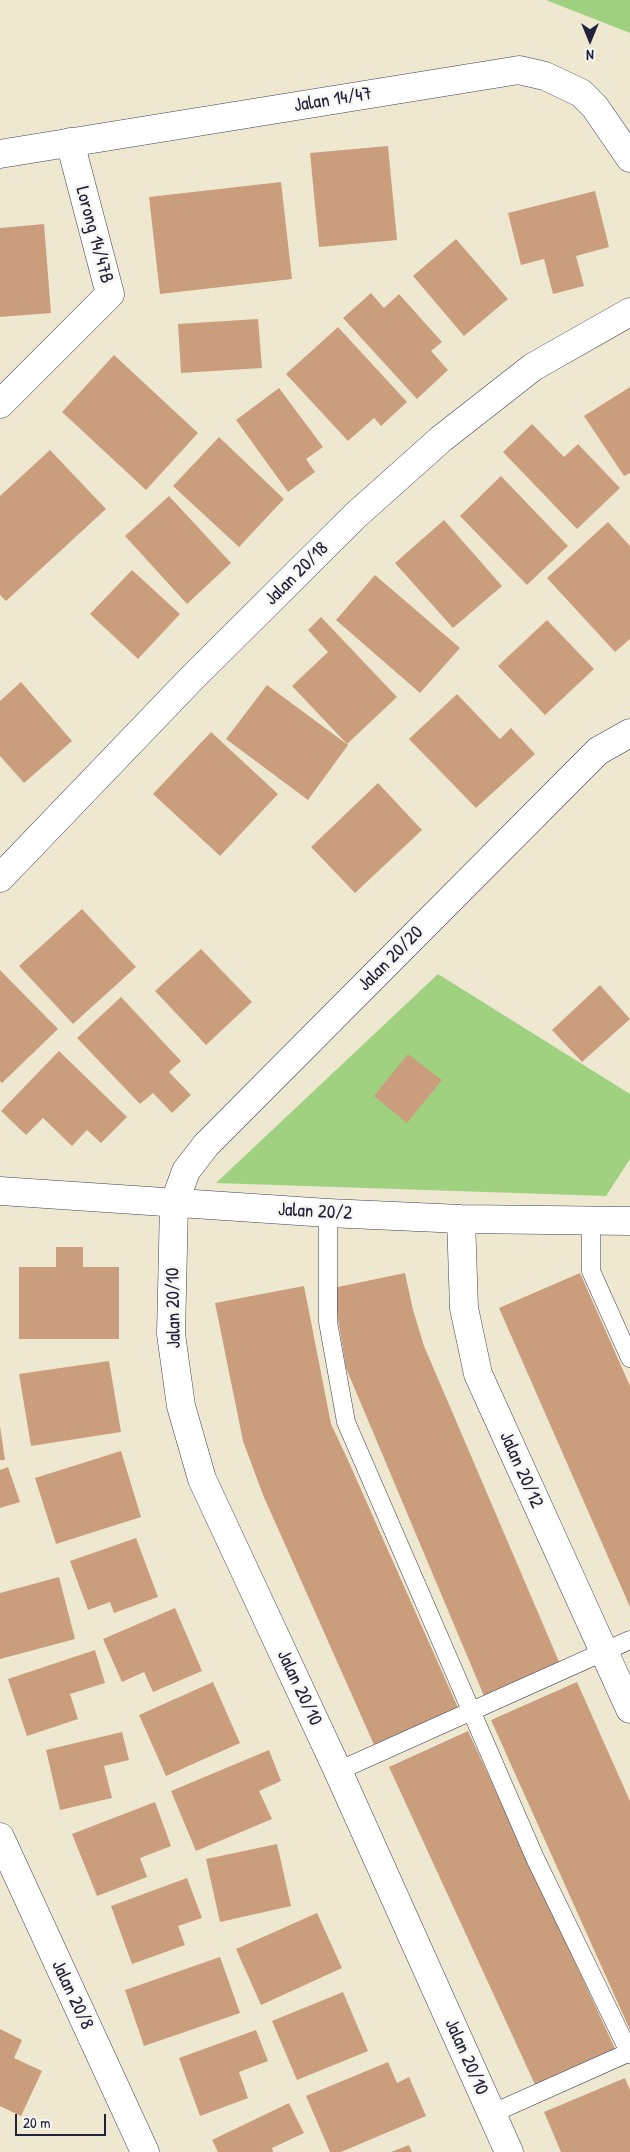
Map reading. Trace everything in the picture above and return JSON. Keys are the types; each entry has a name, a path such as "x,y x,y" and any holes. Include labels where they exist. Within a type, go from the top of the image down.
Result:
{"street":[{"name":"Jalan 14/47","path":"0,154 519,70 545,76 581,93 595,106 630,158"},
{"name":"Lorong 14/47B","path":"0,404 110,294 70,142"},
{"name":"Jalan 20/18","path":"0,878 193,677 356,515 440,439 533,367 630,312"},
{"name":"Jalan 20/20","path":"174,1204 186,1171 206,1145 598,751 630,733"},
{"name":"Jalan 20/2","path":"0,1192 328,1213 461,1219 630,1221"},
{"name":"Jalan 20/10","path":"174,1204 171,1334 181,1406 202,1479 338,1771 509,2152"},
{"name":"Jalan 20/12","path":"461,1219 464,1308 478,1374 630,1709"},
{"name":"Jalan 20/8","path":"0,1837 8,1877 145,2152"}],"lane":[{"path":"328,1213 328,1322 346,1422 535,1858 630,2053 491,2114"},
{"path":"591,1220 591,1271 630,1358"},
{"path":"338,1771 630,1640"}],"green space":[{"path":"546,0 630,0 630,33"},
{"path":"438,974 630,1094 630,1159 606,1196 216,1183"}],"building":[{"path":"388,146 397,240 319,247 310,153"},
{"path":"281,182 292,279 160,294 149,197"},
{"path":"595,191 609,247 576,256 584,286 553,294 544,259 521,265 508,213"},
{"path":"44,224 51,313 0,317 0,228"},
{"path":"456,239 508,299 464,336 413,276"},
{"path":"371,293 384,308 399,294 442,342 431,351 448,370 417,399 343,318"},
{"path":"258,319 262,368 181,373 178,324"},
{"path":"338,327 407,402 381,426 374,418 348,441 286,374"},
{"path":"114,355 198,433 146,490 62,412"},
{"path":"630,387 630,473 624,476 584,416"},
{"path":"279,388 323,447 306,459 315,472 288,492 236,420"},
{"path":"532,424 564,457 578,444 620,488 577,529 503,452"},
{"path":"219,437 284,499 239,547 173,486"},
{"path":"50,450 106,509 6,601 0,595 0,496"},
{"path":"501,476 568,546 527,585 460,516"},
{"path":"169,496 231,563 187,604 125,536"},
{"path":"444,520 502,586 453,628 395,563"},
{"path":"608,522 630,546 630,639 615,652 547,578"},
{"path":"132,570 180,614 138,659 90,614"},
{"path":"375,575 460,648 420,693 336,620"},
{"path":"321,617 397,697 347,744 292,686 328,652 308,630"},
{"path":"547,620 594,669 545,715 498,666"},
{"path":"21,682 72,741 24,783 0,756 0,701"},
{"path":"267,685 348,745 308,800 226,739"},
{"path":"457,694 500,739 511,728 535,754 476,808 409,739"},
{"path":"211,732 278,794 220,856 153,794"},
{"path":"378,783 422,830 355,893 311,847"},
{"path":"82,909 136,967 73,1024 19,966"},
{"path":"201,949 252,1002 206,1045 155,991"},
{"path":"0,970 58,1029 2,1083 0,1081"},
{"path":"600,985 630,1019 582,1062 552,1030"},
{"path":"121,997 181,1061 169,1072 191,1095 172,1113 153,1093 140,1104 77,1038"},
{"path":"59,1051 127,1117 101,1143 87,1130 72,1146 43,1118 26,1135 1,1111"},
{"path":"408,1054 442,1080 407,1123 374,1096"},
{"path":"56,1247 83,1247 83,1267 119,1267 119,1339 19,1339 19,1267 56,1267"},
{"path":"405,1273 413,1310 424,1346 560,1664 484,1696 346,1368 333,1288"},
{"path":"580,1273 630,1386 630,1607 499,1308"},
{"path":"304,1286 331,1424 459,1710 375,1747 263,1495 243,1441 215,1303"},
{"path":"109,1361 121,1432 31,1446 19,1374"},
{"path":"0,1426 5,1460 0,1460"},
{"path":"121,1451 141,1517 56,1544 35,1478"},
{"path":"8,1467 20,1502 0,1508 0,1470"},
{"path":"136,1538 158,1597 114,1613 110,1602 88,1610 70,1561"},
{"path":"59,1577 75,1639 0,1659 0,1593"},
{"path":"175,1608 202,1671 153,1692 144,1672 122,1682 103,1639"},
{"path":"95,1650 105,1683 70,1694 78,1719 27,1736 8,1679"},
{"path":"213,1682 240,1743 166,1776 139,1715"},
{"path":"577,1682 630,1801 630,2030 491,1720"},
{"path":"468,1731 617,2053 537,2089 389,1767"},
{"path":"122,1732 129,1760 104,1766 112,1798 60,1810 46,1750"},
{"path":"269,1750 281,1781 259,1791 272,1819 196,1851 171,1791"},
{"path":"155,1802 171,1846 140,1858 147,1877 97,1896 72,1834"},
{"path":"277,1844 291,1906 220,1922 206,1859"},
{"path":"187,1878 202,1918 178,1926 185,1945 132,1964 111,1906"},
{"path":"317,1913 342,1968 261,2005 236,1949"},
{"path":"220,1957 240,2013 144,2046 125,1990"},
{"path":"343,1992 368,2051 297,2080 272,2021"},
{"path":"0,2029 22,2040 14,2058 42,2071 21,2116 0,2106"},
{"path":"256,2030 268,2061 239,2072 248,2098 200,2116 179,2058"},
{"path":"388,2062 397,2083 409,2077 426,2116 341,2152 330,2152 306,2096"},
{"path":"625,2078 630,2090 630,2152 561,2152 544,2112"},
{"path":"289,2103 304,2133 272,2148 273,2152 218,2152 212,2140"},
{"path":"409,2145 412,2152 391,2152"}]}
